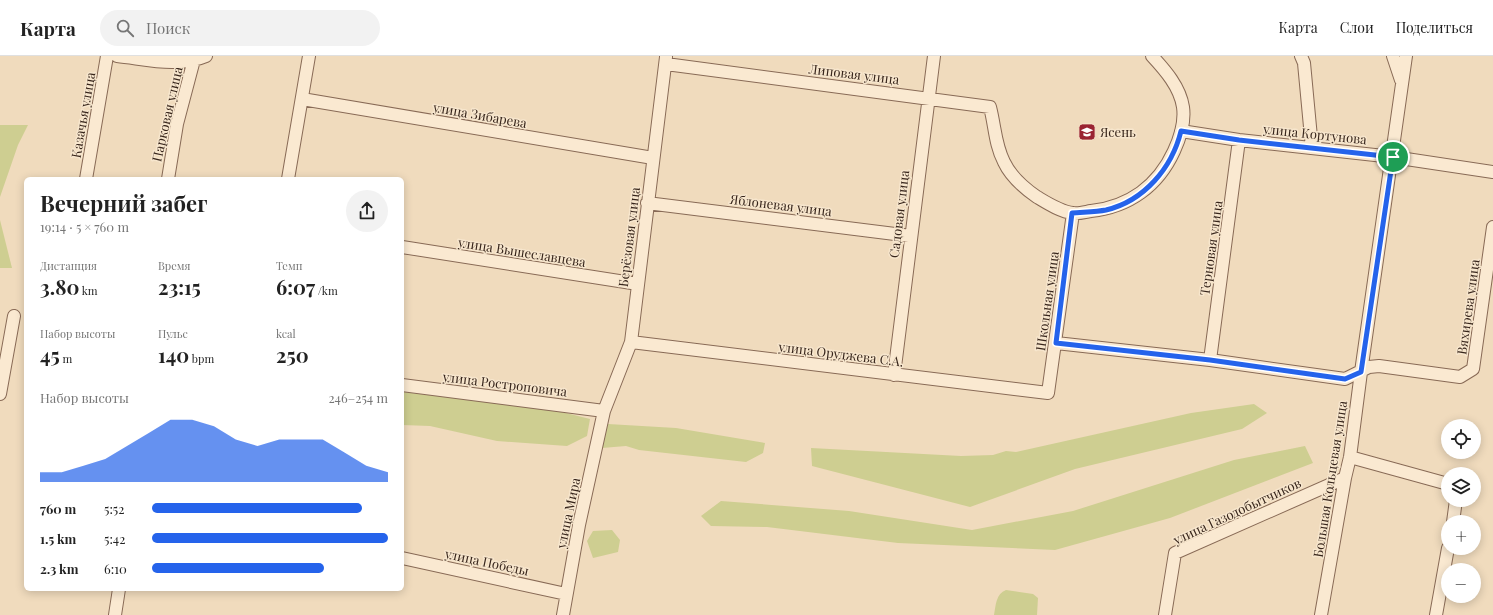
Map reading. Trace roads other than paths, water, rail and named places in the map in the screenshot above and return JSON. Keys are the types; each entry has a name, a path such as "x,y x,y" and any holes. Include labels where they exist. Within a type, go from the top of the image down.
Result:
{"street":[{"name":"Казачья улица","path":"86,177 107,56"},
{"path":"117,56 180,63 206,56"},
{"path":"288,177 309,56"},
{"name":"Садовая улица","path":"894,375 934,56"},
{"path":"1072,213 1106,210 1133,199 1155,182 1171,158 1181,131 1183,107 1176,87 1166,70 1152,56"},
{"path":"1301,56 1304,63 1312,148"},
{"path":"1393,56 1402,83"},
{"name":"Большая Кольцевая улица","path":"1322,615 1345,478 1350,457 1406,56"},
{"name":"Парковая улица","path":"168,177 177,124 194,58"},
{"name":"Липовая улица","path":"666,60 990,107 996,142 1004,163 1016,180 1049,204 1072,213"},
{"name":"Берёзовая улица","path":"604,414 631,342 647,203 666,60"},
{"name":"улица Зибарева","path":"302,99 653,158"},
{"name":"улица Кортунова","path":"1181,131 1239,140 1393,157 1493,172"},
{"name":"Терновая улица","path":"1210,360 1239,140"},
{"name":"Яблоневая улица","path":"647,203 911,236"},
{"name":"Школьная улица","path":"1048,393 1056,343 1072,213"},
{"name":"Вяхирева улица","path":"1056,343 1210,360 1345,379 1369,367 1379,366 1460,378 1474,369 1493,227"},
{"name":"улица Вышеславцева","path":"404,247 638,284"},
{"path":"0,394 14,316"},
{"name":"улица Оруджева С.А.","path":"631,342 1048,393"},
{"name":"улица Ростроповича","path":"404,385 604,414"},
{"name":"улица Мира","path":"563,615 566,594 604,414"},
{"path":"1350,457 1441,482"},
{"name":"улица Газодобытчиков","path":"1165,615 1175,552 1345,478"},
{"path":"1436,615 1447,555"},
{"name":"улица Победы","path":"404,558 566,594"},
{"path":"115,615 119,591"}],"place":[{"name":"Ясень","path":"1087,132"}]}
